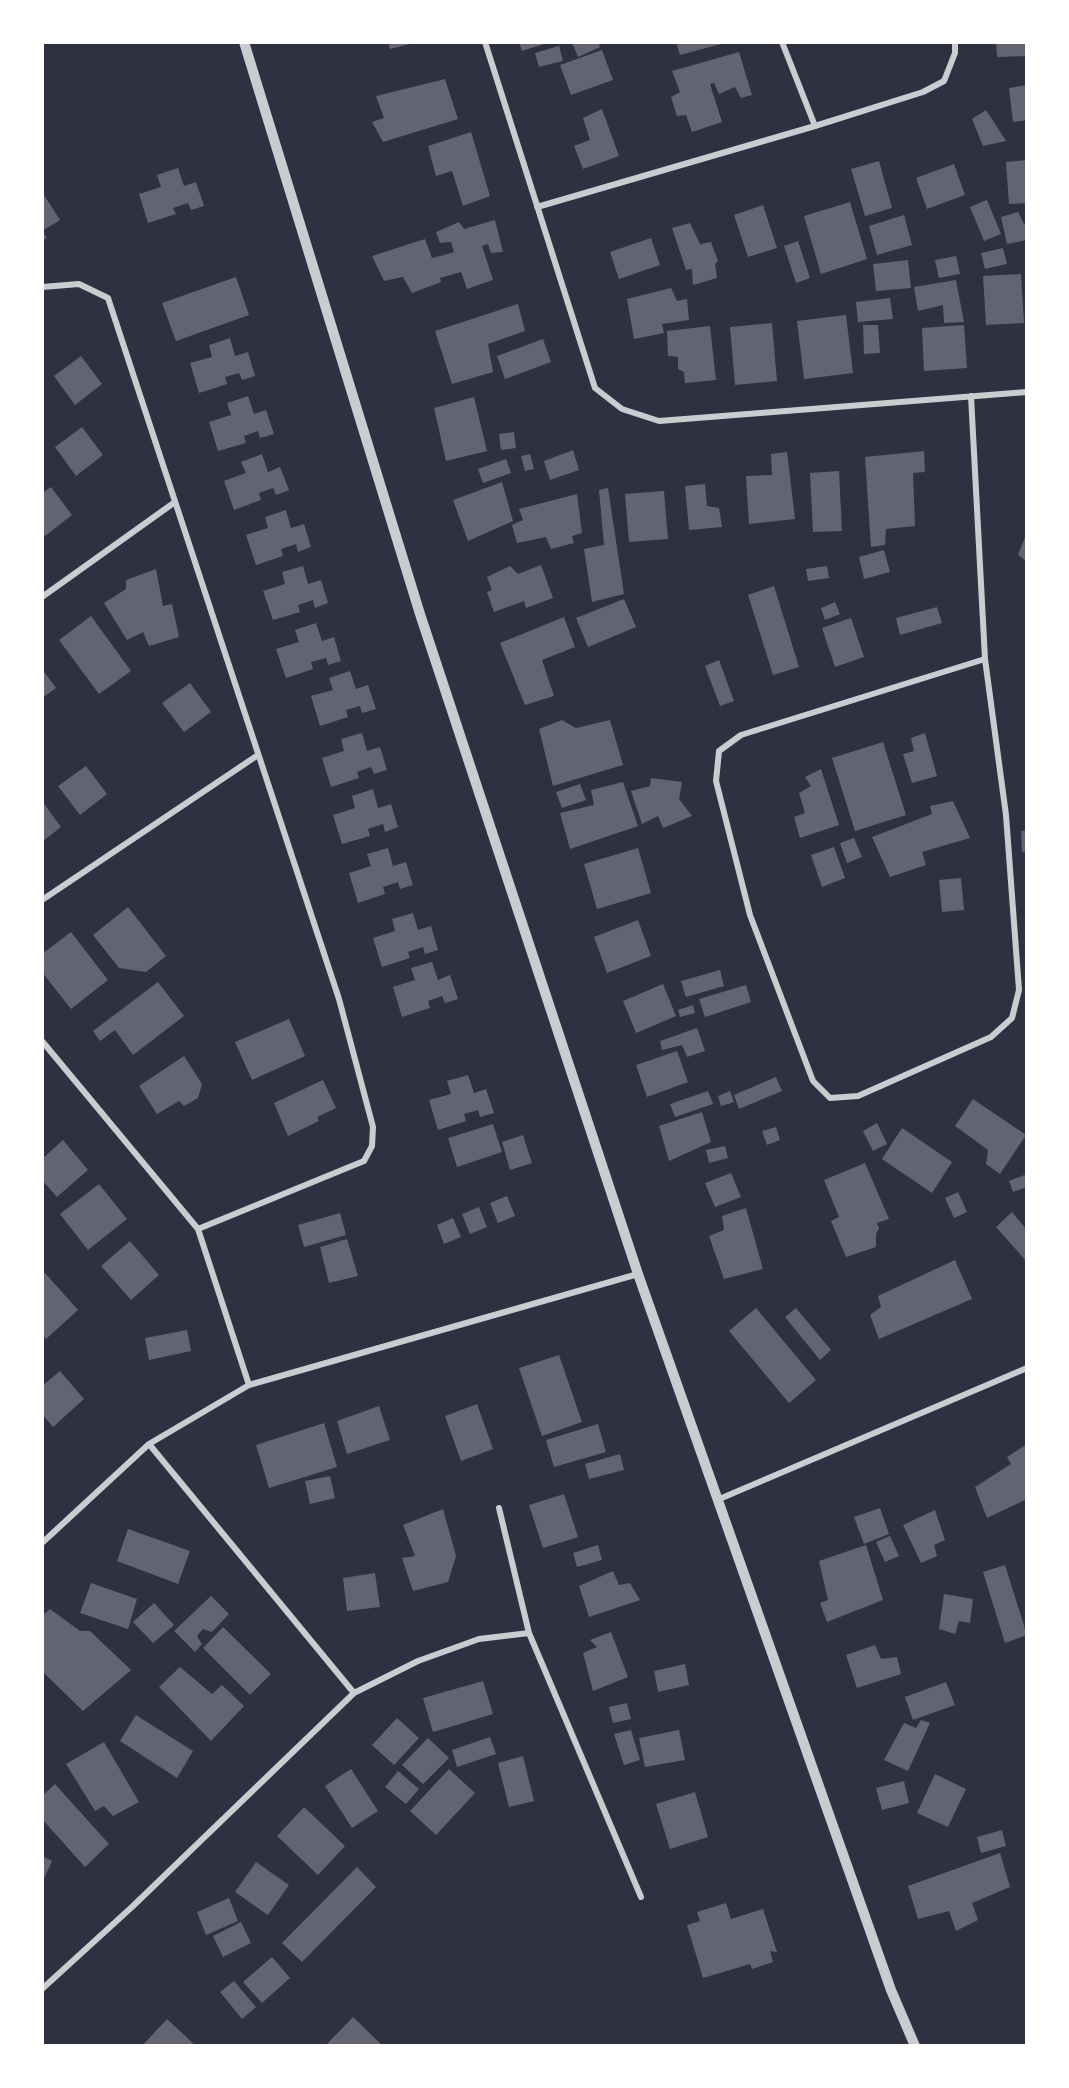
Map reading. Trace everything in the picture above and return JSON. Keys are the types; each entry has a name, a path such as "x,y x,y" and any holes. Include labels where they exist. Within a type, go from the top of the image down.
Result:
{"street":[{"path":"244,42 420,614 638,1274 891,1990 915,2046"},
{"path":"485,42 595,388 622,409 659,421 1027,392"},
{"path":"782,42 815,126"},
{"path":"537,207 923,92 945,81 955,53 955,42"},
{"path":"42,287 79,284 108,298 339,999 373,1127 372,1146 364,1161 198,1229"},
{"path":"971,396 985,659 1006,815 1019,990 1012,1018 991,1037 858,1096 830,1098 813,1082 750,915 716,781 719,750 741,735 985,659"},
{"path":"42,597 175,502"},
{"path":"42,900 258,755"},
{"path":"42,1041 198,1229 249,1385"},
{"path":"42,1543 149,1444 249,1385 638,1274"},
{"path":"716,1500 1027,1368"},
{"path":"149,1444 354,1694"},
{"path":"499,1508 530,1633 641,1897"},
{"path":"42,1989 133,1906 354,1694 418,1661 479,1639 530,1633"}],"building":[{"path":"388,42 414,42 414,43 390,49"},
{"path":"519,42 544,42 544,44 522,51"},
{"path":"598,42 600,47 578,57 572,43"},
{"path":"676,42 721,42 721,44 680,55"},
{"path":"996,42 1027,42 1027,56 997,57"},
{"path":"559,46 563,61 539,67 535,53"},
{"path":"602,50 613,80 571,95 560,65"},
{"path":"739,52 752,95 741,98 735,87 719,94 714,83 710,84 722,122 692,132 686,115 677,116 671,97 680,92 672,71"},
{"path":"445,79 458,119 383,142 372,122 384,118 376,96"},
{"path":"1027,85 1027,120 1013,122 1009,88"},
{"path":"602,109 619,156 583,169 574,146 590,140 583,118"},
{"path":"986,110 1006,141 983,146 972,119"},
{"path":"471,132 490,196 463,206 452,171 436,176 428,146"},
{"path":"1027,160 1027,203 1009,204 1006,162"},
{"path":"879,161 892,208 865,216 851,169"},
{"path":"954,164 965,195 927,209 916,178"},
{"path":"178,168 184,186 196,182 204,206 191,210 188,203 173,208 176,214 148,223 139,194 161,187 157,175"},
{"path":"42,192 60,220 42,231"},
{"path":"987,200 1001,234 984,241 970,207"},
{"path":"850,202 867,259 821,274 804,216"},
{"path":"763,205 777,248 748,257 734,215"},
{"path":"1018,212 1024,224 1027,224 1027,240 1007,244 1001,217"},
{"path":"904,215 912,245 877,255 869,226"},
{"path":"495,220 503,252 491,253 488,244 482,246 493,280 467,289 461,272 440,278 441,282 412,293 403,277 384,281 372,256 425,239 432,258 444,255 454,252 451,242 440,243 436,232 459,222 464,229"},
{"path":"690,223 700,244 711,242 718,261 715,264 717,278 693,285 692,269 686,270 672,228"},
{"path":"42,231 47,238 42,241"},
{"path":"651,238 660,265 619,279 610,252"},
{"path":"798,241 810,278 796,283 784,246"},
{"path":"1003,248 1007,264 985,269 981,253"},
{"path":"956,256 960,274 939,278 935,260"},
{"path":"908,260 911,288 876,291 873,264"},
{"path":"1021,274 1024,323 986,325 983,276"},
{"path":"236,277 249,315 176,341 162,303"},
{"path":"956,280 964,322 944,323 943,305 918,311 914,287"},
{"path":"671,288 677,301 687,299 689,320 662,324 664,333 634,339 627,299"},
{"path":"890,298 893,319 858,322 856,302"},
{"path":"518,304 525,331 488,344 493,372 452,384 435,331"},
{"path":"846,315 853,373 804,379 797,321"},
{"path":"772,323 777,381 735,385 730,327"},
{"path":"863,325 878,325 880,353 864,354"},
{"path":"964,325 967,368 924,371 922,328"},
{"path":"710,326 716,380 685,383 684,372 678,369 678,357 668,356 667,331"},
{"path":"230,338 235,356 248,352 255,376 242,380 239,373 225,377 227,384 199,393 190,363 212,357 209,345"},
{"path":"543,339 551,362 505,379 497,356"},
{"path":"81,356 102,384 75,405 54,376"},
{"path":"248,396 254,414 266,410 274,434 260,438 258,431 244,436 246,443 218,451 209,422 231,415 227,403"},
{"path":"474,397 487,451 446,461 434,408"},
{"path":"82,427 103,455 76,476 55,447"},
{"path":"514,432 516,448 501,450 499,434"},
{"path":"573,450 579,470 550,480 544,461"},
{"path":"924,451 925,472 913,473 915,526 886,529 885,545 871,547 865,457"},
{"path":"787,452 795,519 749,524 746,476 772,475 771,454"},
{"path":"262,454 268,472 280,467 289,490 276,495 273,488 259,493 261,500 234,510 224,481 246,473 241,462"},
{"path":"530,454 534,469 525,471 521,456"},
{"path":"506,459 511,473 483,483 478,469"},
{"path":"839,471 842,531 813,532 810,473"},
{"path":"502,482 513,521 468,541 453,500"},
{"path":"705,484 707,506 719,508 722,527 689,530 685,486"},
{"path":"51,487 72,515 45,536 42,532 42,493"},
{"path":"608,488 624,594 592,602 584,549 604,545 599,490"},
{"path":"664,491 668,539 629,542 625,494"},
{"path":"577,494 582,533 572,536 574,543 551,549 546,537 517,543 512,525 523,520 519,509"},
{"path":"286,510 291,528 304,524 311,547 298,552 296,544 281,549 283,556 256,565 246,535 268,528 265,517"},
{"path":"1027,532 1027,562 1018,555"},
{"path":"884,550 890,572 864,579 859,557"},
{"path":"541,565 553,598 526,608 524,601 494,612 487,592 492,590 487,577 510,566 518,574"},
{"path":"303,566 308,584 321,580 328,603 315,608 313,600 298,605 300,612 273,620 263,591 285,584 282,572"},
{"path":"827,566 829,578 808,581 806,569"},
{"path":"156,569 163,606 172,604 179,637 149,646 143,632 127,640 104,603 126,589 126,580"},
{"path":"774,586 799,667 773,675 748,595"},
{"path":"624,599 636,627 588,647 576,618"},
{"path":"835,602 840,614 825,620 821,608"},
{"path":"937,607 942,623 900,635 896,618"},
{"path":"91,616 131,671 99,694 59,640"},
{"path":"564,617 575,647 542,660 554,696 525,705 500,643"},
{"path":"851,618 864,657 835,667 822,628"},
{"path":"316,623 322,641 334,637 341,661 328,665 326,658 311,662 313,669 286,678 276,649 299,642 295,630"},
{"path":"719,660 734,701 720,706 705,666"},
{"path":"42,669 56,688 42,698"},
{"path":"350,671 356,689 368,685 376,709 362,713 360,706 346,710 348,717 320,726 311,696 333,690 329,678"},
{"path":"190,683 211,712 184,732 162,703"},
{"path":"562,720 576,728 610,720 623,765 553,786 539,729"},
{"path":"362,733 367,751 380,747 387,770 374,774 371,767 357,772 359,778 331,787 322,758 344,751 341,739"},
{"path":"925,733 937,776 912,783 903,754 914,751 911,738"},
{"path":"883,742 906,815 855,831 832,758"},
{"path":"86,766 107,794 80,815 58,786"},
{"path":"821,769 839,825 800,838 794,817 805,813 799,793 811,786 805,777"},
{"path":"651,778 682,782 679,799 692,816 663,828 658,816 642,824 631,791 650,786"},
{"path":"623,782 638,826 570,849 560,813 594,805 591,790"},
{"path":"580,784 586,800 562,808 556,792"},
{"path":"373,789 378,808 391,804 398,827 385,832 383,824 368,829 370,836 342,844 333,815 355,808 352,796"},
{"path":"42,801 61,827 42,842"},
{"path":"953,801 970,838 922,852 926,865 890,877 872,837 932,814 930,806"},
{"path":"1027,830 1027,851 1022,852 1021,831"},
{"path":"854,838 862,857 847,863 840,843"},
{"path":"834,847 845,878 822,887 811,855"},
{"path":"388,848 393,866 406,862 413,885 400,889 398,882 383,887 385,894 358,903 349,873 371,866 367,854"},
{"path":"638,848 651,893 597,909 584,864"},
{"path":"961,878 964,910 942,912 939,880"},
{"path":"128,907 166,956 146,972 119,968 93,935"},
{"path":"413,913 418,930 431,926 438,950 425,954 423,947 408,952 410,958 382,967 373,938 395,931 392,919"},
{"path":"638,920 651,956 607,973 594,937"},
{"path":"71,932 108,980 71,1009 42,972 42,954"},
{"path":"432,962 438,980 450,975 458,999 445,1003 442,996 428,1001 430,1008 402,1017 393,987 415,980 411,968"},
{"path":"720,970 724,986 686,997 681,981"},
{"path":"158,982 184,1016 133,1055 115,1030 100,1041 93,1031"},
{"path":"663,984 676,1016 636,1033 623,1001"},
{"path":"746,985 751,1002 705,1017 699,999"},
{"path":"693,1005 695,1013 680,1017 678,1010"},
{"path":"289,1019 305,1056 252,1080 235,1042"},
{"path":"697,1028 705,1051 687,1057 682,1045 662,1050 660,1041"},
{"path":"677,1051 688,1082 647,1097 636,1065"},
{"path":"184,1056 202,1084 198,1098 184,1106 179,1101 157,1114 139,1086"},
{"path":"468,1075 474,1093 486,1089 494,1113 480,1117 478,1110 464,1114 466,1121 438,1130 429,1100 451,1094 447,1081"},
{"path":"776,1077 782,1091 739,1109 734,1095"},
{"path":"323,1080 336,1108 317,1117 319,1121 288,1136 274,1103"},
{"path":"708,1091 713,1104 675,1117 670,1104"},
{"path":"730,1091 734,1102 721,1106 718,1096"},
{"path":"973,1099 1026,1135 1000,1174 986,1164 988,1150 955,1126"},
{"path":"702,1112 711,1142 669,1161 659,1126"},
{"path":"877,1123 887,1144 873,1151 863,1131"},
{"path":"493,1124 502,1152 457,1167 448,1138"},
{"path":"776,1127 780,1140 767,1145 762,1131"},
{"path":"902,1128 952,1162 932,1193 882,1159"},
{"path":"523,1135 532,1163 510,1170 502,1142"},
{"path":"63,1140 88,1170 57,1197 42,1180 42,1159"},
{"path":"725,1146 728,1158 709,1163 706,1150"},
{"path":"865,1163 889,1219 877,1223 879,1228 876,1234 876,1247 846,1257 831,1221 839,1217 824,1180"},
{"path":"731,1173 741,1197 715,1207 705,1183"},
{"path":"1027,1174 1027,1187 1013,1192 1009,1181"},
{"path":"99,1184 127,1219 88,1250 60,1214"},
{"path":"958,1192 967,1212 954,1218 945,1198"},
{"path":"507,1196 515,1216 498,1223 490,1203"},
{"path":"479,1207 487,1227 470,1234 462,1214"},
{"path":"746,1208 763,1269 724,1279 709,1236 724,1230 722,1216"},
{"path":"1012,1212 1027,1230 1027,1262 996,1227"},
{"path":"340,1213 346,1235 304,1247 298,1225"},
{"path":"453,1218 461,1237 444,1244 437,1225"},
{"path":"347,1239 358,1276 329,1283 320,1247"},
{"path":"130,1241 159,1275 131,1300 101,1266"},
{"path":"955,1260 972,1299 879,1339 870,1315 881,1307 878,1296"},
{"path":"45,1273 78,1310 46,1339 42,1335 42,1275"},
{"path":"756,1308 816,1380 789,1403 729,1331"},
{"path":"796,1308 831,1350 820,1360 785,1317"},
{"path":"187,1330 191,1351 149,1360 145,1338"},
{"path":"559,1355 582,1422 542,1436 519,1368"},
{"path":"60,1371 84,1399 53,1427 42,1414 42,1386"},
{"path":"477,1404 493,1449 461,1461 445,1416"},
{"path":"379,1406 390,1440 347,1454 337,1421"},
{"path":"324,1423 337,1467 269,1488 256,1445"},
{"path":"598,1424 606,1452 554,1467 546,1440"},
{"path":"1027,1444 1027,1499 987,1518 975,1487 1011,1464 1007,1457"},
{"path":"620,1454 624,1470 589,1479 585,1464"},
{"path":"330,1476 335,1498 310,1504 305,1481"},
{"path":"564,1494 578,1537 543,1548 529,1505"},
{"path":"880,1508 889,1534 864,1544 854,1517"},
{"path":"443,1509 456,1556 448,1582 413,1591 402,1558 415,1556 403,1525"},
{"path":"935,1510 945,1540 934,1545 937,1556 921,1563 903,1525"},
{"path":"128,1529 190,1551 178,1584 117,1561"},
{"path":"890,1536 899,1556 885,1562 876,1542"},
{"path":"598,1545 602,1560 577,1567 573,1553"},
{"path":"866,1545 883,1600 827,1622 820,1603 828,1600 819,1561"},
{"path":"1005,1565 1027,1635 1005,1643 983,1572"},
{"path":"613,1571 619,1585 630,1583 640,1600 589,1617 579,1586"},
{"path":"375,1573 380,1607 347,1611 343,1578"},
{"path":"91,1583 137,1599 128,1629 80,1613"},
{"path":"944,1594 973,1599 970,1623 959,1621 955,1634 939,1629"},
{"path":"211,1596 229,1614 212,1632 203,1629 197,1636 202,1644 195,1652 174,1631"},
{"path":"154,1603 174,1625 153,1643 133,1622"},
{"path":"50,1609 80,1631 90,1631 131,1670 83,1711 42,1671 42,1616"},
{"path":"223,1627 271,1674 250,1695 203,1648"},
{"path":"611,1632 628,1677 593,1691 583,1653 597,1647 590,1640"},
{"path":"875,1645 881,1659 897,1657 901,1674 857,1688 846,1655"},
{"path":"685,1664 689,1685 658,1692 654,1671"},
{"path":"180,1667 212,1694 222,1685 244,1706 211,1741 159,1687"},
{"path":"483,1681 493,1714 433,1732 423,1698"},
{"path":"946,1682 955,1705 913,1720 905,1697"},
{"path":"627,1703 631,1719 613,1723 609,1707"},
{"path":"136,1715 193,1751 177,1778 120,1741"},
{"path":"397,1718 419,1738 394,1765 372,1745"},
{"path":"921,1720 930,1723 908,1771 884,1760 904,1723 916,1728"},
{"path":"631,1730 640,1760 624,1765 614,1734"},
{"path":"679,1730 685,1760 645,1767 639,1738"},
{"path":"490,1737 496,1754 457,1767 452,1750"},
{"path":"428,1738 449,1758 423,1784 402,1765"},
{"path":"104,1742 139,1802 113,1816 104,1806 95,1811 66,1764"},
{"path":"523,1756 534,1801 509,1807 498,1763"},
{"path":"351,1769 378,1811 352,1828 325,1786"},
{"path":"449,1769 475,1793 436,1835 410,1811"},
{"path":"398,1771 419,1789 406,1804 385,1787"},
{"path":"935,1774 966,1789 948,1827 917,1813"},
{"path":"904,1781 909,1803 882,1810 876,1788"},
{"path":"55,1784 109,1844 85,1867 42,1819 42,1796"},
{"path":"695,1792 708,1837 670,1849 656,1804"},
{"path":"304,1807 345,1846 318,1875 277,1836"},
{"path":"1002,1830 1006,1846 981,1853 977,1837"},
{"path":"1000,1853 1010,1887 972,1903 978,1920 956,1931 949,1911 918,1919 908,1886"},
{"path":"42,1856 52,1861 42,1883"},
{"path":"256,1862 289,1885 268,1915 235,1892"},
{"path":"357,1867 376,1887 302,1962 282,1943"},
{"path":"229,1898 238,1921 206,1935 197,1912"},
{"path":"726,1903 731,1919 763,1909 777,1952 770,1951 773,1962 752,1969 750,1964 703,1978 687,1925 700,1921 697,1912"},
{"path":"241,1922 251,1943 223,1957 213,1936"},
{"path":"272,1957 290,1978 262,2003 243,1982"},
{"path":"234,1981 256,2007 242,2019 220,1992"},
{"path":"353,2017 383,2046 325,2046"},
{"path":"167,2019 196,2046 142,2046"}]}
